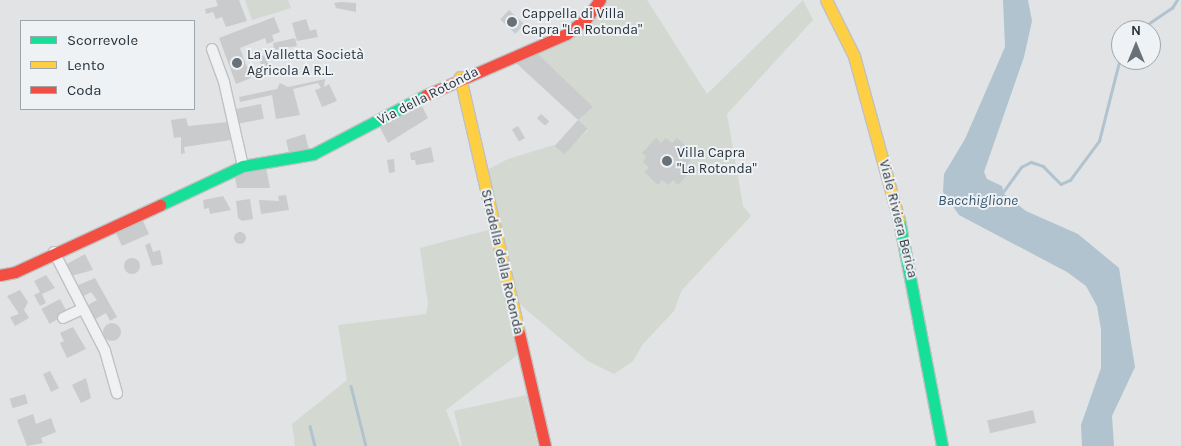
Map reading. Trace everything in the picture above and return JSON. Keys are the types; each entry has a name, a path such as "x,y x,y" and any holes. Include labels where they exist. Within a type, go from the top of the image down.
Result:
{"street":[{"name":"Via della Rotonda","path":"0,275 16,272 54,252 243,166 313,154 442,83 566,34 586,19 600,0"},
{"name":"Viale Riviera Berica","path":"826,0 854,56 878,134 912,275 942,446"},
{"path":"212,49 224,82 243,166"},
{"name":"Stradella della Rotonda","path":"460,77 545,446"},
{"path":"54,252 105,351 117,393"},
{"path":"63,318 82,309"}],"shaded area":[{"path":"245,0 288,0 291,8 252,20"},
{"path":"607,0 647,0 707,94 803,0 813,20 727,114 743,206 751,216 682,290 674,311 643,344 633,361 614,374 586,360 510,296 481,173 508,159 554,145 563,154 588,130 578,120 592,107 537,53 578,35 604,9"},
{"path":"492,229 521,352 446,410 460,446 295,446 292,424 347,380 338,325 426,314 428,304 420,248"},
{"path":"526,395 538,446 462,446 454,411"}],"water":[{"name":"Bacchiglione","path":"1003,0 1028,0 1032,21 1024,57 984,172 987,179 1002,186 1004,194 1026,211 1078,234 1119,268 1135,367 1112,416 1114,446 1082,446 1081,425 1101,368 1101,329 1097,306 1086,286 1067,272 959,215 943,192 944,174 965,139 1005,47"}],"building":[{"path":"216,0 239,0 247,21 226,27 222,17 216,19 213,12 206,14 205,9 218,6"},
{"path":"334,3 356,3 356,12 336,8"},
{"name":"Cappella di Villa Capra \"La Rotonda\"","path":"509,10 524,24 515,34 500,20"},
{"name":"La Valletta Società Agricola A R.L.","path":"274,17 280,32 272,35 274,41 267,44 265,38 240,48 251,78 236,84 219,38"},
{"path":"306,19 310,31 316,29 318,37 297,41 292,23"},
{"path":"295,38 297,46 274,50 273,43"},
{"path":"537,53 593,107 578,120 515,62"},
{"path":"265,55 272,75 265,77 258,57"},
{"path":"325,79 324,87 329,84 337,101 322,107 315,90 321,88 318,83 293,89 300,115 276,119 272,95 240,102 239,97 277,89 280,83 288,87"},
{"path":"420,102 428,118 388,143 378,124"},
{"path":"261,104 264,119 237,124 234,109"},
{"path":"541,114 549,121 545,126 537,119"},
{"path":"186,118 188,126 228,122 231,140 184,147 185,153 181,154 181,137 174,138 171,120"},
{"path":"578,120 588,129 564,155 555,146"},
{"path":"518,126 525,138 519,142 512,130"},
{"path":"305,134 309,150 289,153 286,140"},
{"name":"Villa Capra \"La Rotonda\"","path":"656,138 661,143 666,138 672,143 677,138 690,150 686,155 691,160 686,166 691,171 678,185 673,180 668,185 662,180 658,185 644,172 649,168 643,162 646,156 642,153"},
{"path":"431,147 434,162 416,165 415,160 411,160 410,153"},
{"path":"394,159 395,172 389,173 387,160"},
{"path":"266,168 270,188 237,188 234,172"},
{"path":"286,195 289,210 261,214 259,200 279,201 278,196"},
{"path":"223,196 231,210 210,214 209,208 204,209 203,200"},
{"path":"250,199 253,219 242,221 238,218 236,201"},
{"path":"143,221 149,234 122,246 115,231"},
{"path":"238,232 242,232 246,238 242,244 238,244 234,240 234,236"},
{"path":"150,243 153,252 160,250 163,264 152,266 145,245"},
{"path":"85,254 93,270 71,276 65,265"},
{"path":"129,258 135,258 140,263 138,272 129,274 124,269 124,263"},
{"path":"46,275 55,288 42,294 46,303 40,306 34,295 40,292 34,281"},
{"path":"95,278 117,317 110,321 106,313 94,320 88,305 97,300 91,292 82,297 76,286"},
{"path":"20,290 28,302 24,310 29,318 15,326 10,317 19,314 7,296"},
{"path":"60,299 68,314 49,324 41,309"},
{"path":"108,323 116,323 121,328 119,339 108,341 103,336 103,328"},
{"path":"73,327 86,349 67,358 60,343 64,341 60,333"},
{"path":"50,371 59,388 51,392 43,374"},
{"path":"86,378 91,398 81,403 72,385"},
{"path":"25,394 28,404 13,408 10,399"},
{"path":"1033,410 1036,423 990,433 987,421"},
{"path":"33,414 36,424 51,418 56,432 41,438 43,443 27,446 17,420"}],"waterway":[{"path":"1154,20 1172,8 1177,0"},
{"path":"1003,192 1021,167 1031,162 1043,166 1061,184 1070,180 1099,141 1117,70"},
{"path":"351,386 366,446"},
{"path":"310,426 315,446"}],"traffic: fast":[{"path":"160,205 243,166 313,154 426,95"},
{"path":"899,220 942,446"}],"traffic: slow":[{"path":"826,0 854,56 899,220"},
{"path":"460,77 519,333"}],"traffic: jam":[{"path":"426,95 566,34 586,19 600,0"},
{"path":"0,275 15,272 160,205"},
{"path":"519,333 545,446"}],"place":[{"name":"Cappella di Villa Capra \"La Rotonda\"","path":"512,22"},
{"name":"La Valletta Società Agricola A R.L.","path":"237,63"},
{"name":"Villa Capra \"La Rotonda\"","path":"667,161"}]}
